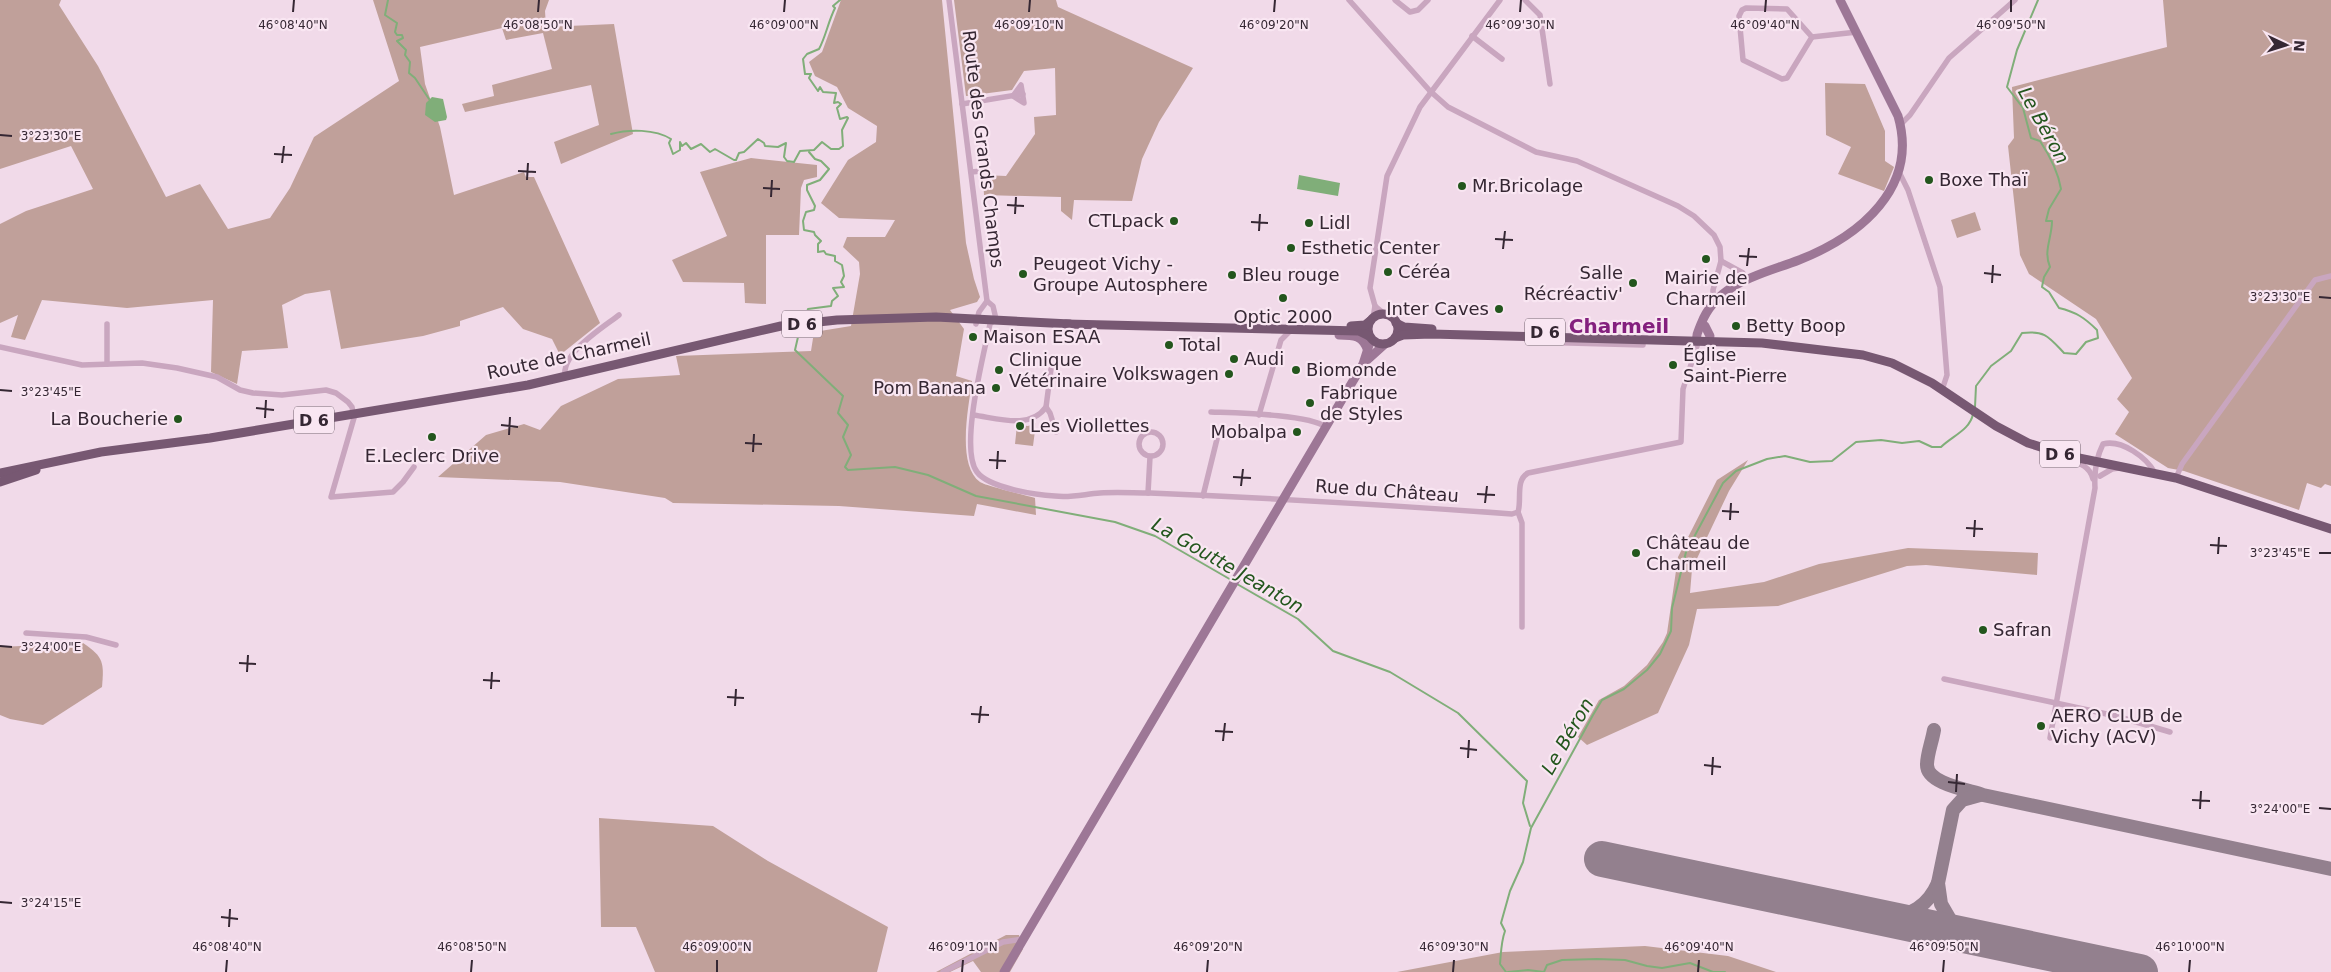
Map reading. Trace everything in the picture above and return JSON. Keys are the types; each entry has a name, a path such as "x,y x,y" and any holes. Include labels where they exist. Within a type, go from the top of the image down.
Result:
{"main road":[{"path":"1700,338 1707,311 1725,291 1745,280 1811,255 1858,226 1877,210 1889,195 1899,172 1903,151 1901,124 1840,0"},
{"path":"1700,338 1715,302"},
{"path":"1004,972 1363,364 1368,351 1370,337 1368,328 1372,320 1380,315 1387,316 1396,323 1395,338 1385,344 1363,364"},
{"name":"Route de Charmeil","path":"0,477 152,447 476,393 565,375 780,326 837,320 872,319 977,321"},
{"name":"D 6","path":"1243,328 1359,326 1372,320"},
{"name":"D 6","path":"977,321 1359,331 1370,337"},
{"name":"D 6","path":"1396,323 1404,327 1579,338 1656,340 1742,337 1796,341 1864,351 1893,359 1910,367 2012,435 2050,451 2176,478 2331,530"},
{"path":"1303,331 1357,336 1363,340 1368,351"},
{"name":"D 6","path":"1395,338 1404,335 1431,334 1528,334"},
{"path":"1370,337 1378,343 1385,344"},
{"name":"D 6","path":"1579,338 1700,338 1848,352 1892,363 1932,383"},
{"name":"Route de Charmeil","path":"0,473 101,452 152,447"},
{"path":"0,482 36,470"}],"street":[{"name":"Route des Grands Champs","path":"948,0 987,301 993,306 993,321"},
{"path":"1349,0 1430,92 1448,107 1536,152 1577,161 1678,206 1702,222 1720,247 1721,261 1714,290 1713,300 1715,302"},
{"path":"1395,0 1410,12 1418,10 1428,0"},
{"path":"1372,320 1375,306 1370,288 1387,176 1420,107 1500,0"},
{"path":"1525,0 1540,15 1550,84"},
{"path":"1901,124 1910,115 1949,58 2016,0"},
{"path":"1746,8 1787,9 1812,37 1792,73 1787,78 1782,79 1743,60 1739,16 1742,10 1746,8"},
{"path":"1812,37 1857,32"},
{"path":"1472,36 1502,59"},
{"path":"962,104 1014,96 1023,94 1021,85 1014,96"},
{"path":"971,172 982,171"},
{"path":"1899,172 1908,190 1940,287 1947,374 1942,390"},
{"path":"1721,261 1743,273 1745,280"},
{"path":"2176,478 2182,464 2315,280 2331,276"},
{"path":"977,321 987,301"},
{"path":"1375,306 1387,316"},
{"path":"565,375 567,362 579,347 619,316"},
{"name":"Rue du Château","path":"993,321 976,391 971,443 973,463 976,471 986,480 1034,494 1057,496 1100,493 1148,493 1283,499 1512,514 1518,512"},
{"path":"107,324 107,364"},
{"path":"1275,330 1281,340"},
{"path":"1259,415 1281,340 1291,330"},
{"path":"1522,627 1522,523 1518,512 1520,484 1524,475 1681,442 1683,389 1700,338 1742,337"},
{"path":"1579,338 1643,345"},
{"path":"0,347 69,363 154,364 217,377 240,390 253,393 282,395 326,390 336,393 348,402 354,414 330,496 335,498 393,492 414,467"},
{"path":"973,415 1022,421 1035,419 1046,407 1051,369"},
{"path":"1046,407 1056,432"},
{"path":"1211,412 1259,415 1306,421 1320,423 1326,427"},
{"path":"1150,432 1156,433 1163,442 1160,452 1150,457 1142,453 1139,442 1141,437 1150,432"},
{"path":"1203,496 1217,439"},
{"path":"2050,738 2103,444 2111,442 2122,444 2151,465 2155,473"},
{"path":"2050,451 2060,459 2084,465 2090,471 2095,488"},
{"path":"1148,493 1150,457"},
{"path":"2095,488 2100,476 2099,462"},
{"path":"2100,476 2112,469 2126,468"},
{"path":"26,633 86,637 116,645"},
{"path":"1944,679 2116,716 2170,732"},
{"path":"943,972 1003,942 1023,939"}],"shaded area":[{"path":"0,0 61,0 59,5 98,66 166,197 200,184 228,229 270,218 290,188 314,137 399,81 373,0 549,0 545,11 546,27 614,24 633,134 561,164 554,142 599,125 591,85 465,112 462,104 494,96 492,85 552,69 543,33 506,40 502,28 420,47 425,84 440,127 454,195 524,172 526,177 534,177 600,323 560,355 552,339 523,329 503,307 460,321 460,326 423,336 341,349 330,290 305,294 282,305 288,348 242,351 237,384 211,372 213,300 127,308 42,300 25,340 11,337 18,315 0,323 0,224 26,211 93,189 71,146 0,169"},
{"path":"841,0 942,0 966,243 980,297 977,302 950,310 964,329 956,376 972,381 966,434 968,462 973,474 980,482 1035,498 1036,515 977,504 974,516 839,506 673,503 665,498 560,482 438,477 486,435 524,424 540,430 561,406 618,379 680,375 676,356 811,351 814,332 851,326 860,274 859,262 843,247 847,237 885,237 895,220 839,218 821,203 848,160 876,142 877,126 848,108 837,87 815,76 809,62 822,52"},
{"path":"954,0 1056,0 1058,7 1193,68 1159,122 1142,159 1132,201 1074,200 1072,220 1061,211 1061,197 984,195 983,175 1006,176 1035,134 1034,117 1056,115 1055,68 1024,71 1012,90 966,96"},
{"path":"2163,0 2331,0 2331,486 2325,484 2321,488 2307,483 2299,510 2184,471 2168,468 2115,434 2129,412 2117,399 2132,378 2096,319 2029,274 2020,255 2008,146 2014,138 2012,87 2167,47"},
{"path":"1825,83 1865,84 1885,131 1885,161 1894,167 1884,191 1838,174 1851,147 1826,135"},
{"path":"432,97 443,99 446,120 435,122 425,115 426,103"},
{"path":"751,158 817,165 817,177 804,180 801,188 799,235 766,235 766,304 745,303 744,283 683,282 672,260 727,236 700,172"},
{"path":"1299,175 1340,183 1338,196 1297,189"},
{"path":"1975,212 1981,230 1957,238 1951,220"},
{"path":"1036,423 1033,446 1015,444 1017,425 1028,426"},
{"path":"1748,460 1729,491 1692,569 1690,593 1764,582 1819,564 1908,548 2038,553 2037,575 1926,565 1907,566 1778,606 1697,609 1689,645 1658,713 1587,745 1578,737 1599,700 1624,686 1647,665 1663,642 1667,633 1678,557 1717,480"},
{"path":"83,643 95,652 101,661 103,672 102,687 43,725 10,719 0,715 0,647"},
{"path":"599,818 713,826 768,861 888,927 877,972 655,972 636,927 601,927"},
{"path":"1006,935 1019,935 1023,949 1010,972 981,972 973,961 950,972 936,972"},
{"path":"1645,946 1728,956 1776,972 1397,972 1503,952"}],"waterway":[{"path":"388,0 385,15 397,23 395,32 397,35 402,35 403,38 397,41 406,50 405,55 410,62 409,73 415,78 429,99"},
{"path":"611,134 626,131 657,133 671,139 669,143 673,154 680,150 680,142 682,146 686,143 691,149 701,144 710,152 715,149 734,160 736,160 739,153 744,152 758,139 765,146 778,147 786,143 784,157 787,161 794,162 800,151 814,150 822,142 831,149 839,149 843,146 842,130 848,118 840,119 837,108 841,104 838,102 834,103 836,93 823,92 820,87 818,91 809,78 811,74 805,74 803,59 807,54 819,49 835,8 833,6 840,0"},
{"name":"Le Béron","path":"1975,407 1976,386 1991,366 2011,351 2022,333 2041,334 2050,339 2064,353 2076,354 2086,342 2098,338 2097,330 2093,326 2070,311 2059,308 2049,292 2042,287 2044,277 2050,267 2047,255 2052,221 2046,221 2049,209 2061,189 2056,170 2050,158 2040,141 2031,138 2023,108 2007,87 2017,50 2038,0"},
{"name":"La Goutte Jeanton","path":"807,312 808,309 831,306 832,301 838,296 833,288 844,287 841,282 844,276 842,265 835,261 835,256 826,254 824,251 818,252 818,244 821,241 814,232 804,230 803,221 806,212 814,210 815,206 807,190 807,185 820,180 829,169 809,152"},
{"name":"La Goutte Jeanton","path":"806,331 806,334 798,337 795,350 843,396 838,413 848,425 843,437 851,455 845,467 848,470 895,467 928,475 976,496 1115,522 1155,536 1233,581"},
{"name":"Le Béron","path":"1506,972 1500,964 1505,931 1501,923 1510,891 1523,862 1531,828 1602,700 1624,689 1647,670 1660,654 1671,631 1672,608 1686,552 1723,483 1736,471 1767,459 1785,456 1810,462 1832,461 1856,442 1881,440 1902,443 1919,441 1932,447 1941,447 1964,429 1973,414"},
{"name":"La Goutte Jeanton","path":"1237,584 1298,619 1333,651 1390,672 1458,713 1527,781 1523,803 1530,826"},
{"name":"Le Béron","path":"1508,972 1528,970 1544,972 1547,965 1562,960 1597,959 1625,960 1662,968 1690,963 1713,972"},
{"name":"Le Béron","path":"1714,972 1725,972"}],"taxiway":[{"path":"1934,730 1927,765 1929,772 1941,782 1983,795 2331,869"},
{"path":"1976,937 1952,923 1941,904 1938,883 1953,810 1962,800 1980,795"},
{"path":"1886,918 1903,915 1924,904 1938,883"}],"runway":[{"path":"1602,859 2140,972"}],"place":[{"name":"Boxe Thaï","path":"1929,180"},
{"name":"Mr.Bricolage","path":"1462,186"},
{"name":"CTLpack","path":"1174,221"},
{"name":"Lidl","path":"1309,223"},
{"name":"Esthetic Center","path":"1291,248"},
{"name":"Mairie de Charmeil","path":"1706,259"},
{"name":"Céréa","path":"1388,272"},
{"name":"Peugeot Vichy - Groupe Autosphere","path":"1023,274"},
{"name":"Bleu rouge","path":"1232,275"},
{"name":"Salle Récréactiv'","path":"1633,283"},
{"name":"Optic 2000","path":"1283,298"},
{"name":"Inter Caves","path":"1499,309"},
{"name":"Betty Boop","path":"1736,326"},
{"name":"Maison ESAA","path":"973,337"},
{"name":"Total","path":"1169,345"},
{"name":"Audi","path":"1234,359"},
{"name":"Église Saint-Pierre","path":"1673,365"},
{"name":"Clinique Vétérinaire","path":"999,370"},
{"name":"Biomonde","path":"1296,370"},
{"name":"Volkswagen","path":"1229,374"},
{"name":"Pom Banana","path":"996,388"},
{"name":"Fabrique de Styles","path":"1310,403"},
{"name":"La Boucherie","path":"178,419"},
{"name":"Les Viollettes","path":"1020,426"},
{"name":"Mobalpa","path":"1297,432"},
{"name":"E.Leclerc Drive","path":"432,437"},
{"name":"Château de Charmeil","path":"1636,553"},
{"name":"Safran","path":"1983,630"},
{"name":"AERO CLUB de Vichy (ACV)","path":"2041,726"}],"district":[{"name":"Charmeil","path":"1619,326"}]}
